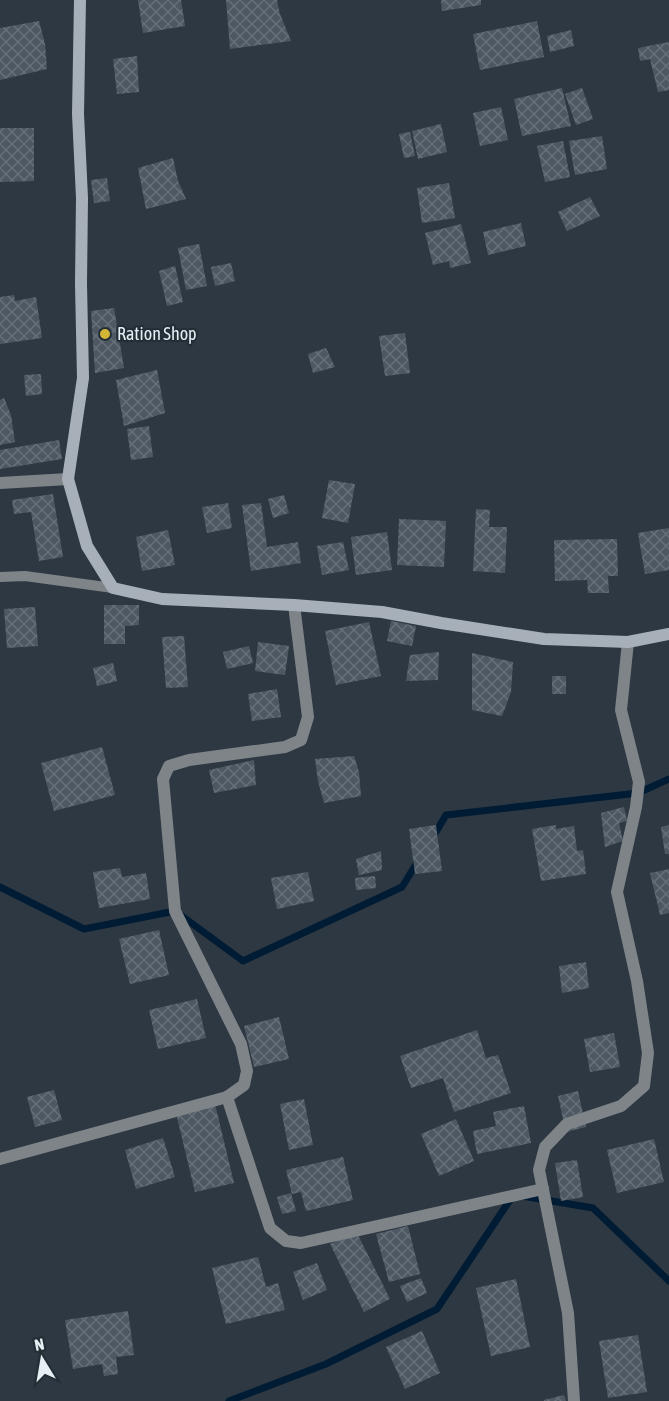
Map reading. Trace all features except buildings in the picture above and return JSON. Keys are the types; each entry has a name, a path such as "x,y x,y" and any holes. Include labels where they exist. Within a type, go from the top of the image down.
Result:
{"main road":[{"path":"80,0 78,114 82,198 83,378 68,479 87,546 113,588 162,598 381,612 544,639 628,642 669,634"}],"street":[{"path":"0,483 68,479"},
{"path":"0,1159 227,1097 244,1084 247,1071 241,1044 176,911 163,779 168,766 189,760 285,747 301,740 308,717 294,605"},
{"path":"574,1401 567,1313 539,1170 545,1147 567,1124 621,1106 644,1086 648,1053 637,981 617,892 636,807 639,782 621,710 628,642"},
{"path":"227,1097 270,1228 286,1241 301,1243 543,1189"}],"lane":[{"path":"0,577 25,576 113,588"}],"waterway":[{"path":"433,837 446,815 638,793 669,779"},
{"path":"0,887 84,929 175,911 243,961 402,887 418,861"},
{"path":"522,1196 593,1208 669,1281"},
{"path":"229,1401 326,1364 437,1309 512,1197"}],"place":[{"name":"Ration Shop","path":"105,334"}]}
